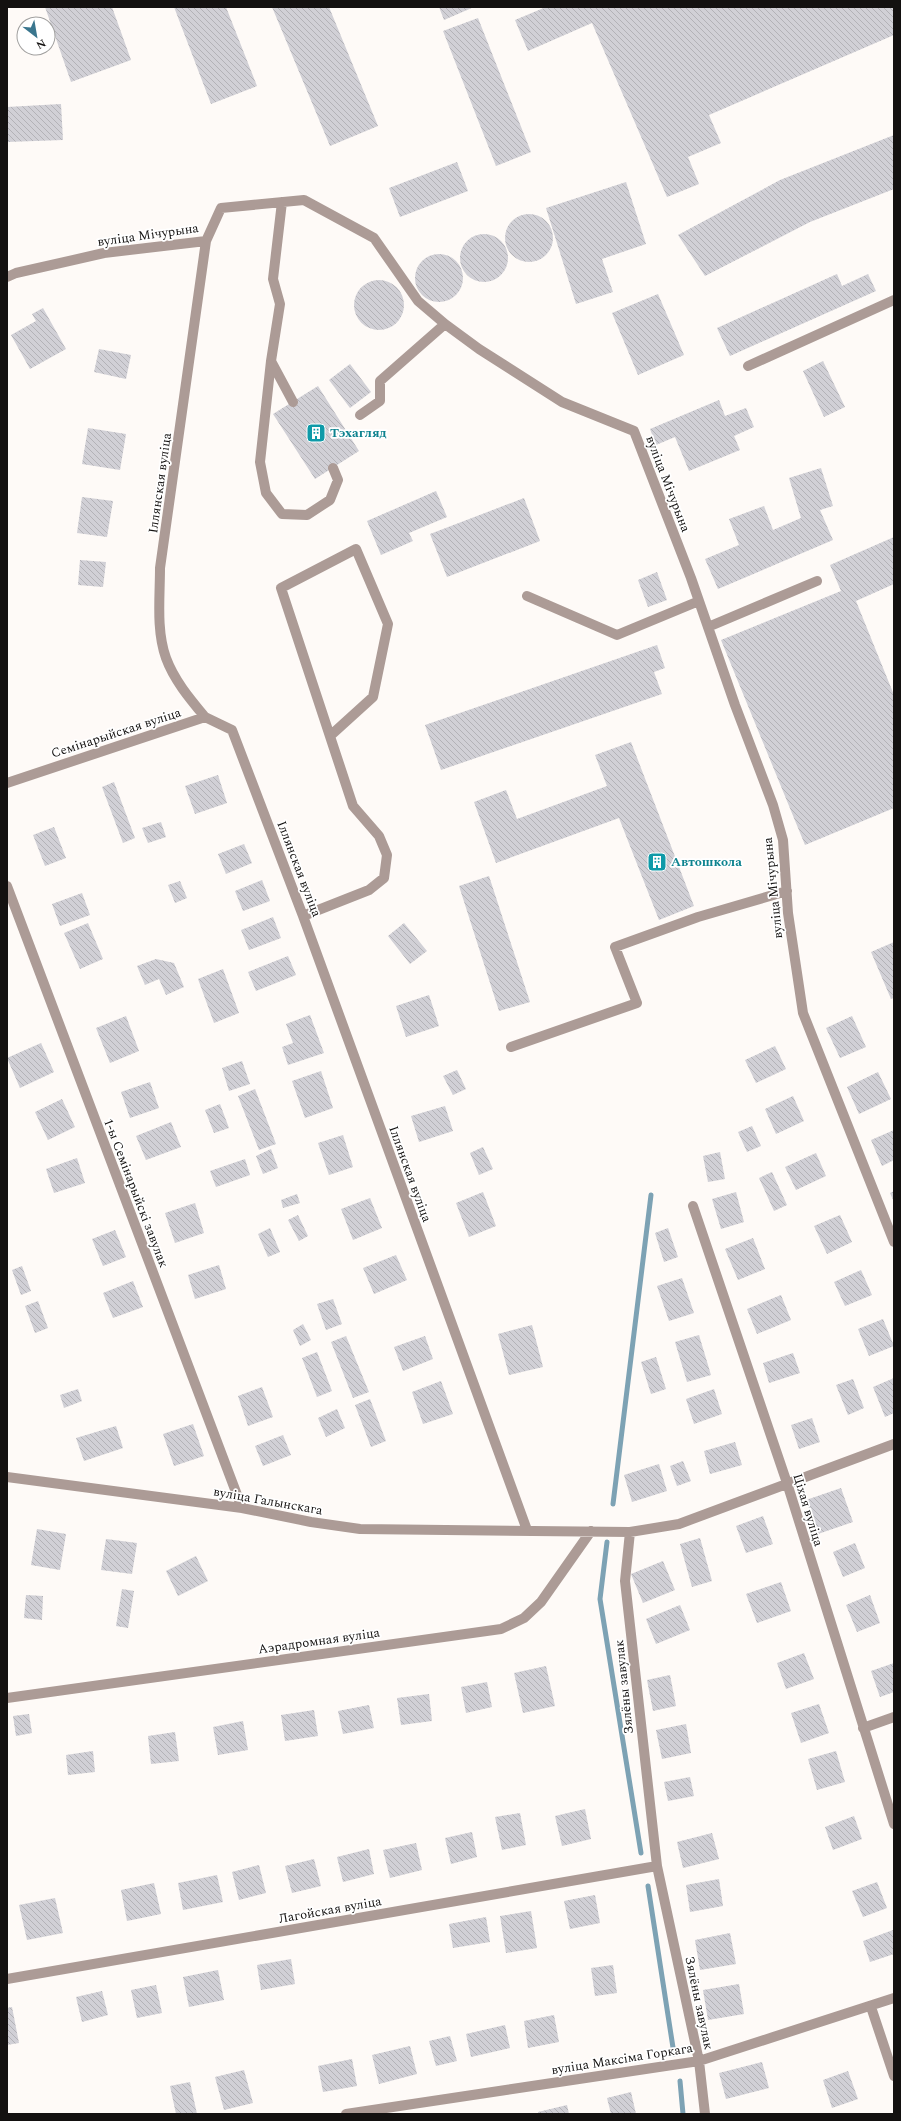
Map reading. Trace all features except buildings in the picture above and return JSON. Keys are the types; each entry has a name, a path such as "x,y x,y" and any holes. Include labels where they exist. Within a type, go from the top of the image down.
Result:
{"street":[{"name":"вуліца Мічурына","path":"7,277 16,273 104,253 206,241 221,208 304,200 374,238 418,301 445,324 479,349 562,402 634,431 699,601 773,805 783,840 788,913 804,1013 894,1242"},
{"path":"282,202 273,279 280,304 271,361 260,462 266,494 282,514 307,515 330,500 338,480 333,468"},
{"name":"Іллянская вуліца","path":"206,241 160,568 160,625 166,658 184,692 205,717 232,730 303,916 527,1530"},
{"path":"748,366 894,300"},
{"path":"360,416 380,401 380,380 445,324"},
{"path":"271,361 293,402"},
{"path":"303,916 370,890 384,878 387,855 379,836 353,806 281,588 356,548 388,624 373,697 330,736"},
{"path":"708,627 817,581"},
{"path":"527,596 617,635 699,601"},
{"name":"Семінарыйская вуліца","path":"7,783 205,717"},
{"name":"1-ы Семінарыйскі завулак","path":"7,886 242,1508"},
{"path":"511,1047 637,1003 615,947 698,917 787,891"},
{"name":"Ціхая вуліца","path":"693,1206 786,1483 862,1728 894,1824"},
{"path":"527,1530 630,1532 679,1524 894,1444"},
{"name":"вуліца Галынскага","path":"7,1476 242,1508 311,1522 360,1529 527,1530"},
{"name":"Аэрадромная вуліца","path":"7,1698 501,1629 524,1618 541,1602 591,1531"},
{"name":"Зялёны завулак","path":"630,1532 625,1581 657,1866 698,2061 705,2114"},
{"path":"862,1728 894,1717"},
{"name":"Лагойская вуліца","path":"7,1979 657,1866"},
{"name":"вуліца Максіма Горкага","path":"346,2114 698,2061 894,1998"},
{"path":"871,2006 894,2076"}],"waterway":[{"path":"613,1504 651,1195"},
{"path":"607,1542 600,1599 641,1853"},
{"path":"648,1886 674,2054"},
{"path":"680,2081 683,2114"}],"place":[{"name":"Тэхагляд","path":"316,433"},
{"name":"Автошкола","path":"657,862"}]}
